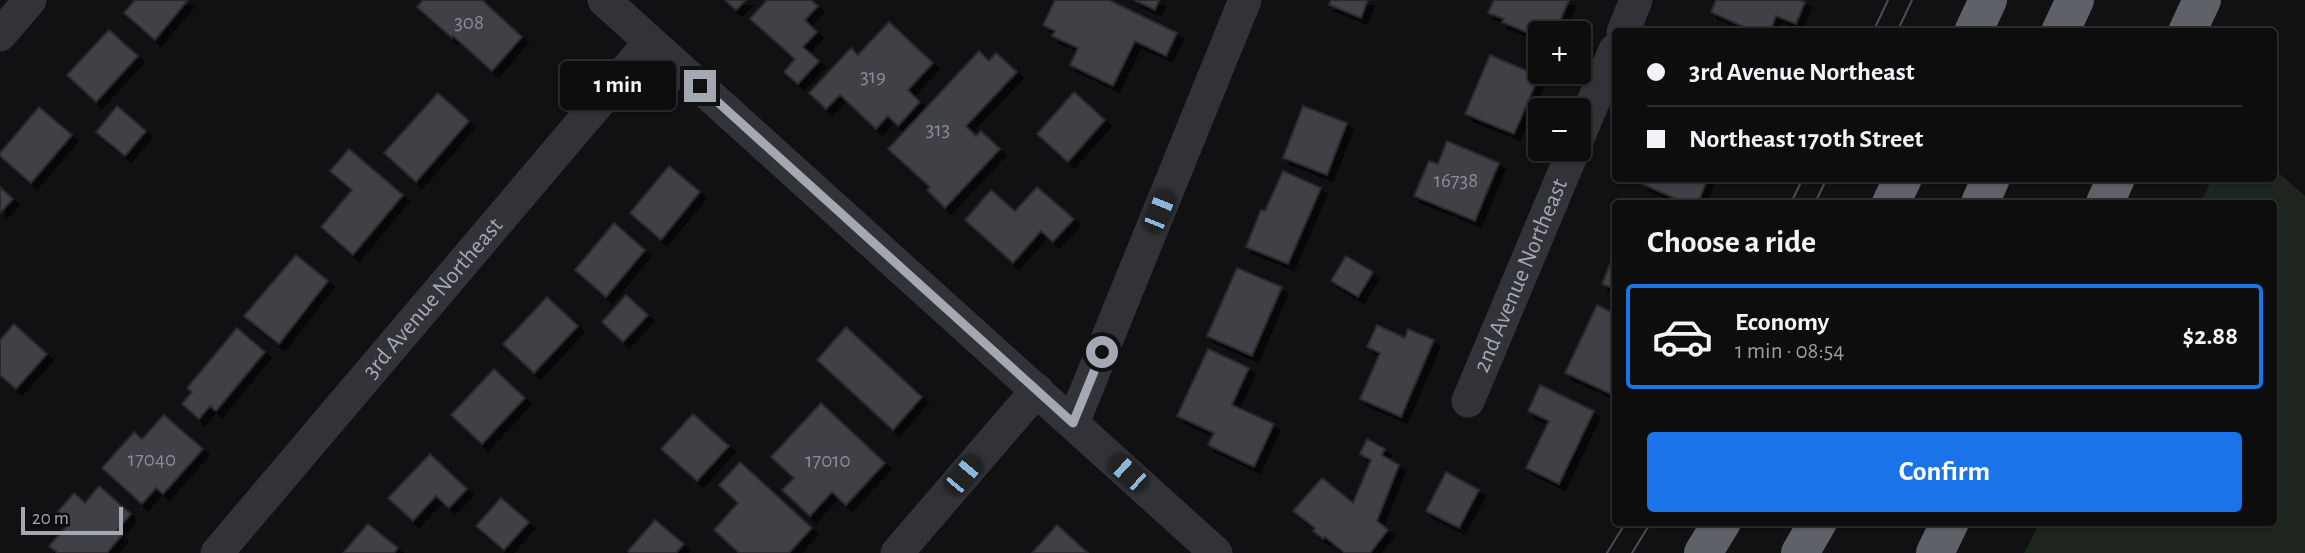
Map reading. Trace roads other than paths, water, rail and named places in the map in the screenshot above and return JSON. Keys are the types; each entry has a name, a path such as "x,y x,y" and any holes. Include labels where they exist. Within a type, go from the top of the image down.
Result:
{"highway":[{"path":"1975,28 1988,0"},
{"path":"2062,28 2075,0"},
{"path":"2189,28 2202,0"},
{"path":"1892,200 1901,182"},
{"path":"1981,200 1990,182"},
{"path":"2106,200 2114,182"},
{"path":"1703,553 1720,526"},
{"path":"1800,553 1816,526"},
{"path":"1935,553 1948,526"}],"street":[{"path":"0,35 30,0"},
{"path":"604,0 1216,553"},
{"path":"1073,423 1245,0"},
{"path":"1625,28 1636,0"},
{"name":"3rd Avenue Northeast","path":"217,553 650,42"},
{"path":"1591,107 1612,57"},
{"name":"2nd Avenue Northeast","path":"1468,401 1569,161"},
{"path":"897,553 1037,390"}],"tram line":[{"path":"1875,28 1888,0"},
{"path":"1899,28 1912,0"},
{"path":"1792,200 1801,182"},
{"path":"1816,200 1825,182"},
{"path":"1607,553 1624,526"},
{"path":"1632,553 1649,526"}]}
